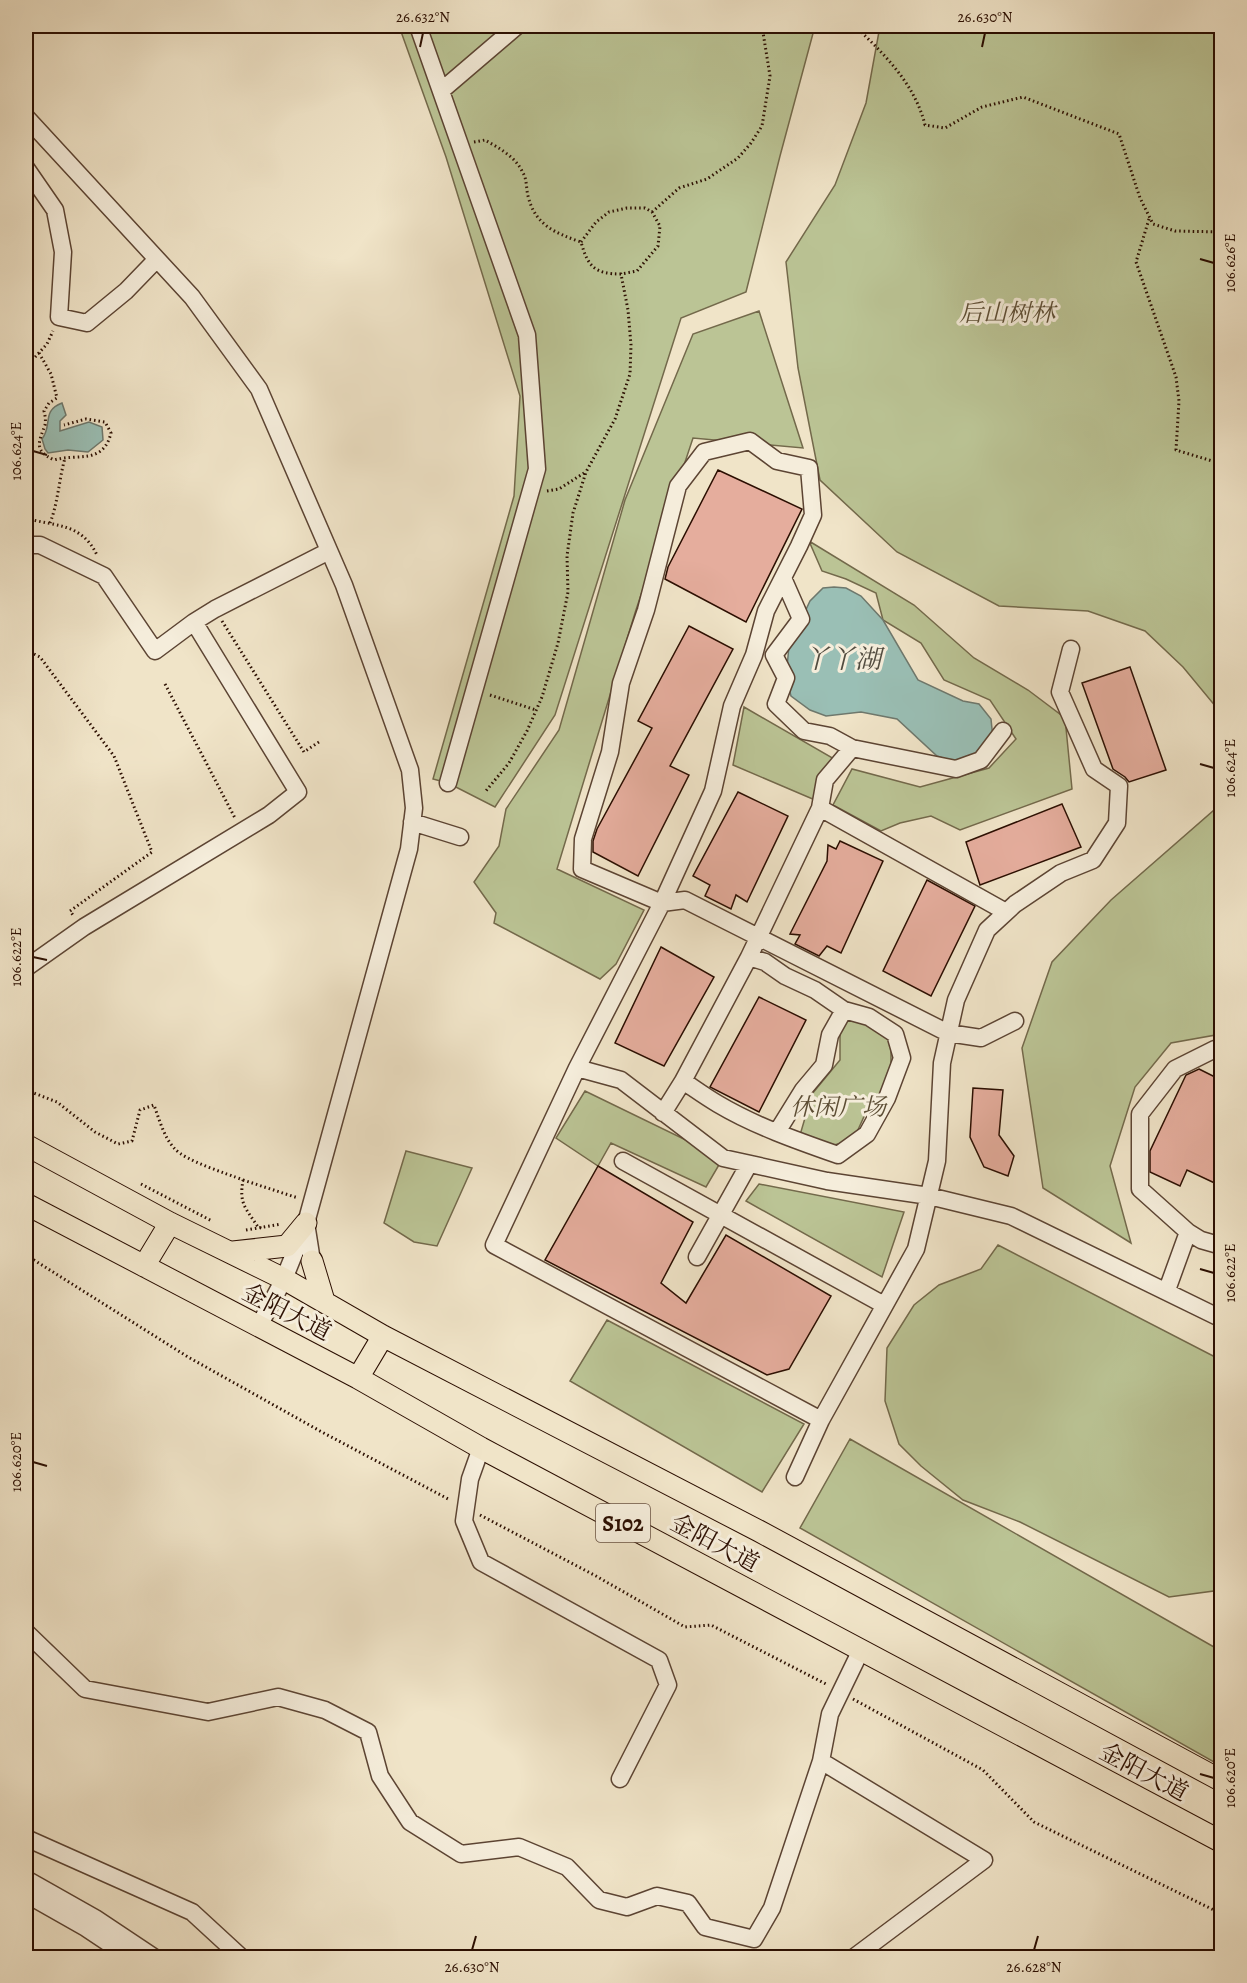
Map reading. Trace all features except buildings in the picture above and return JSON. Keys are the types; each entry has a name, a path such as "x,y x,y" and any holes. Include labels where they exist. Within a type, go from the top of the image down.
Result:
{"main road":[{"name":"金阳大道","path":"26,1145 170,1223 284,1279 383,1336 759,1531 1221,1781"},
{"name":"金阳大道","path":"26,1204 358,1378 481,1448 1221,1842"},
{"path":"233,1252 287,1246 306,1222"},
{"path":"144,1266 170,1223"},
{"path":"312,1261 324,1301"},
{"path":"358,1378 383,1336"}],"street":[{"path":"418,26 527,335 537,469 448,783"},
{"path":"441,91 517,26"},
{"path":"26,117 192,297 259,388 344,585 410,770 414,808 409,849 306,1222 284,1279 259,1326"},
{"path":"26,168 55,210 63,252 59,317 87,323 126,291 156,259"},
{"path":"821,1420 494,1245 577,1068 662,903 713,791 732,706 754,654 766,611 813,515 809,468 777,462 750,441 704,452 678,486 646,610 621,683 610,752 583,839 582,869 662,903 685,900 948,1033 981,1038 1015,1021"},
{"path":"26,545 40,544 104,576 155,651 215,609 329,551"},
{"path":"783,578 801,619 774,655 786,678 777,704 804,731 830,736 852,748 956,768 981,760 1004,731"},
{"path":"26,968 84,927 270,815 298,792 194,622"},
{"path":"795,1477 821,1420 916,1249 937,1161 942,1063 948,1033 956,1000 987,930 1015,904 1061,873 1093,860 1117,824 1119,786 1094,769 1060,692 1071,649"},
{"path":"663,1113 683,1081 749,957 820,808 825,780 852,748"},
{"path":"820,808 1006,912"},
{"path":"412,822 460,837"},
{"path":"683,1081 719,1105 777,1132 838,1155 867,1134 887,1098 902,1058 895,1034 869,1017 844,1010 815,990 785,976 765,962 749,957"},
{"path":"777,1132 803,1090 824,1065 830,1035 844,1010"},
{"path":"1221,1049 1215,1049 1174,1069 1140,1114 1140,1190 1188,1232 1201,1240 1221,1246"},
{"path":"577,1068 621,1080 723,1158 827,1181 929,1196 1011,1216 1167,1290 1221,1319"},
{"path":"622,1161 884,1305"},
{"path":"697,1257 750,1164"},
{"path":"306,1222 312,1261"},
{"path":"1167,1290 1188,1232"},
{"path":"481,1448 470,1479 464,1521 481,1562 659,1660 668,1685 620,1779"},
{"path":"26,1632 85,1689 208,1712 278,1697 325,1710 369,1732 380,1776 410,1822 461,1854 519,1847 567,1867 599,1900 627,1907 657,1896 688,1903 705,1927 754,1939 772,1908 821,1761 830,1714 861,1650"},
{"path":"821,1761 984,1860 853,1958"},
{"path":"26,1838 192,1912 242,1958"},
{"path":"26,1879 95,1918 155,1958"},
{"path":"26,1894 86,1928 131,1958"}],"path":[{"path":"652,212 679,188 707,179 738,158 762,126 770,76 762,26"},
{"path":"855,26 893,64 921,110 925,125 945,128 982,107 1023,97 1119,134 1140,198 1153,224 1175,231 1221,232"},
{"path":"462,148 485,140 514,159 524,174 532,211 543,224 558,234 581,242"},
{"path":"645,208 652,212 660,226 658,246 636,271 604,274 592,266 585,256 581,242 596,222 609,212 645,208"},
{"path":"1150,217 1136,262 1176,377 1179,401 1176,450 1221,464"},
{"path":"485,792 509,763 543,697 558,643 568,592 567,556 573,513 586,472 615,419 630,374 631,345 628,310 621,274"},
{"path":"26,367 47,344 59,317"},
{"path":"39,353 51,374 57,398 44,411 46,423 39,436 39,444 44,455 54,460 65,457 86,458 108,445 111,434 105,422 96,419 76,420 64,426"},
{"path":"50,523 55,510 65,457"},
{"path":"529,496 559,489 586,472"},
{"path":"215,609 304,752 319,742"},
{"path":"26,650 40,657 114,756 152,852 70,911 84,927"},
{"path":"165,684 242,831"},
{"path":"474,692 536,710"},
{"path":"26,1090 57,1102 95,1132 118,1144 132,1141 140,1110 154,1105 162,1128 174,1149 189,1158 243,1180 299,1199"},
{"path":"243,1180 240,1196 246,1209 258,1227 267,1229"},
{"path":"138,1182 216,1223"},
{"path":"243,1231 292,1222 306,1222"},
{"path":"26,1255 188,1358 320,1431 596,1576 685,1627 711,1625 786,1662 983,1770 1034,1822 1221,1914"}],"green space":[{"path":"399,26 815,26 746,292 681,318 555,715 495,807 448,783 433,779 514,496 520,396 446,157"},
{"name":"后山树林","path":"880,26 1221,26 1221,713 1183,667 1145,631 1088,611 999,606 897,552 820,480 798,368 786,262 835,185 866,103"},
{"path":"759,311 803,448 693,438 635,613 557,869 644,910 616,964 600,979 494,923 496,913 474,882 499,846 506,809 559,730 625,500 693,334"},
{"path":"809,541 914,605 974,658 1028,690 1065,718 1072,789 960,830 931,816 900,823 881,831 833,805 852,769 920,787 989,768 1016,739 990,700 944,680 921,643 883,620 876,593 822,571"},
{"path":"744,707 836,760 815,800 733,765"},
{"path":"1221,804 1221,1034 1171,1043 1135,1087 1110,1166 1131,1243 1043,1188 1022,1048 1052,962 1111,900"},
{"name":"休闲广场","path":"840,1020 859,1020 878,1025 891,1044 891,1068 882,1090 867,1110 857,1132 842,1143 826,1147 800,1135 812,1094 840,1060"},
{"path":"585,1091 723,1158 706,1187 611,1143 598,1166 556,1138"},
{"path":"406,1151 472,1168 437,1246 414,1242 384,1223"},
{"path":"759,1184 904,1212 882,1277 746,1201"},
{"path":"998,1245 1221,1360 1221,1590 1169,1597 1020,1522 963,1500 921,1466 899,1444 885,1401 887,1348 914,1305 939,1285 981,1269"},
{"path":"607,1320 804,1424 762,1492 570,1381"},
{"path":"850,1439 1221,1651 1221,1766 800,1528"}],"water":[{"path":"62,403 66,415 60,421 60,431 89,422 102,427 103,440 88,452 68,450 48,453 45,449 42,439 47,429 49,414"},
{"name":"丫丫湖","path":"823,588 846,588 861,596 883,620 918,680 963,701 979,704 991,719 993,739 981,754 955,762 937,756 897,719 861,712 826,716 810,710 791,696 786,678 789,646 810,601"}]}
